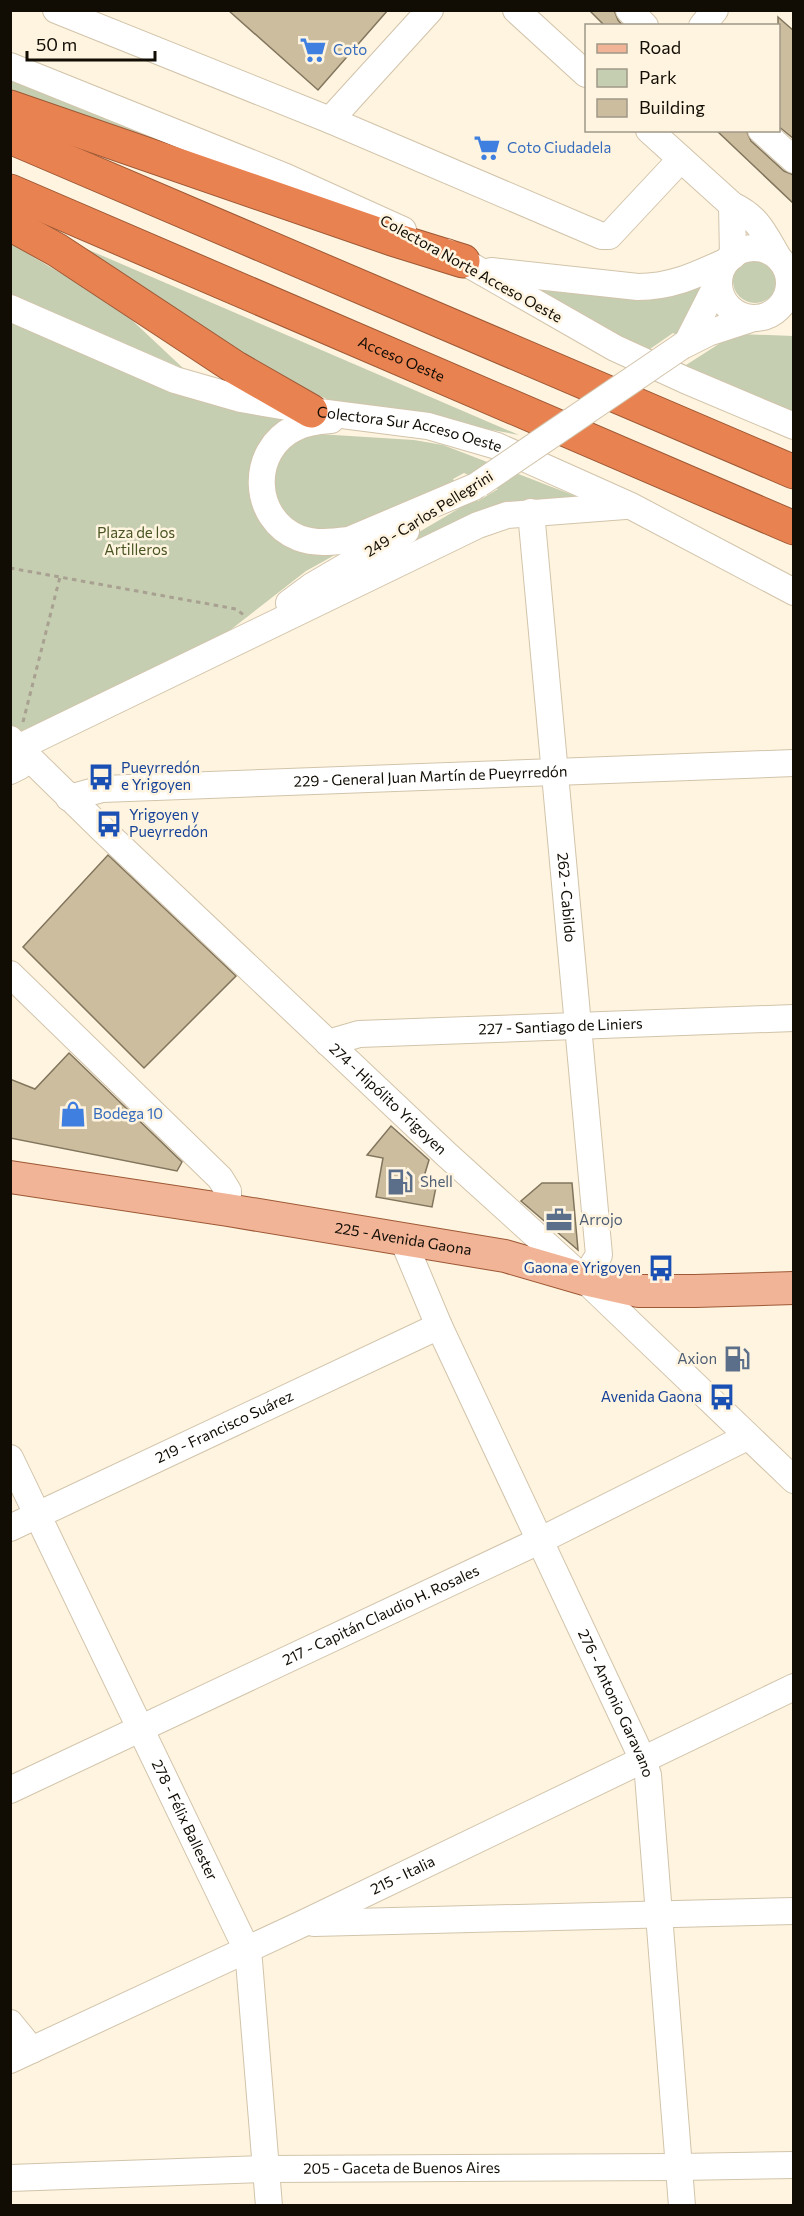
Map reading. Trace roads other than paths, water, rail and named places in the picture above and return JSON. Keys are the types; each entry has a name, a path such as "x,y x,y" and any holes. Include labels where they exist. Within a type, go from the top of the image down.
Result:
{"highway":[{"path":"10,107 471,265"},
{"path":"10,137 794,472"},
{"name":"Acceso Oeste","path":"10,191 794,528"},
{"path":"10,224 57,250 236,368 311,411"}],"main road":[{"name":"225 - Avenida Gaona","path":"10,1177 505,1256 584,1279 638,1291 794,1288"}],"street":[{"path":"56,10 330,120 602,236 609,236 681,159"},
{"path":"330,120 430,10"},
{"path":"516,10 585,73"},
{"path":"629,10 643,24"},
{"path":"704,24 716,10"},
{"name":"Colectora Norte Acceso Oeste","path":"10,66 327,194 394,225 471,265 615,348 794,426"},
{"path":"651,132 732,205 747,212 761,226 784,261 789,287 785,300 776,311 759,318 735,312 726,304 721,293 732,205"},
{"path":"763,132 794,160"},
{"path":"471,265 614,285 653,287 670,285 726,266 743,250 755,248 767,251 784,261"},
{"name":"249 - Carlos Pellegrini","path":"684,344 726,266"},
{"name":"Colectora Sur Acceso Oeste","path":"10,308 175,380 241,399 311,411 428,426 497,446 629,505 794,592"},
{"name":"249 - Carlos Pellegrini","path":"231,645 312,586 430,517 684,344 716,330 759,318 794,323"},
{"path":"359,417 303,425 281,436 273,445 263,465 263,498 271,517 284,530 299,538 314,542 332,543 349,540 477,486"},
{"name":"249 - Carlos Pellegrini","path":"16,749 477,525 507,515 629,505"},
{"name":"262 - Cabildo","path":"531,512 599,1255 584,1279"},
{"name":"274 - Hipólito Yrigoyen","path":"16,749 446,1154 584,1279 794,1480"},
{"name":"229 - General Juan Martín de Pueyrredón","path":"69,798 102,789 794,763"},
{"path":"10,974 220,1178 228,1191 228,1210"},
{"name":"227 - Santiago de Liniers","path":"328,1043 359,1034 794,1018"},
{"name":"276 - Antonio Garavano","path":"403,1240 439,1326 541,1540 648,1775 682,2205"},
{"name":"219 - Francisco Suárez","path":"10,1528 439,1326"},
{"name":"217 - Capitán Claudio H. Rosales","path":"10,1790 541,1540 747,1437"},
{"name":"278 - Félix Ballester","path":"10,1458 247,1950 269,2205"},
{"name":"215 - Italia","path":"21,2055 304,1923 794,1687"},
{"path":"304,1923 794,1911"},
{"path":"10,2023 21,2055"},
{"name":"205 - Gaceta de Buenos Aires","path":"10,2178 266,2169 679,2168 794,2165"}],"place":[{"name":"Coto","path":"313,50"},
{"name":"Coto Ciudadela","path":"487,148"},
{"name":"Pueyrredón e Yrigoyen","path":"101,777"},
{"name":"Yrigoyen y Pueyrredón","path":"109,824"},
{"name":"Bodega 10","path":"73,1114"},
{"name":"Shell","path":"400,1182"},
{"name":"Arrojo","path":"559,1220"},
{"name":"Gaona e Yrigoyen","path":"661,1268"},
{"name":"Axion","path":"737,1359"},
{"name":"Avenida Gaona","path":"722,1397"}],"park label":[{"name":"Plaza de los Artilleros","path":"136,542"}]}
